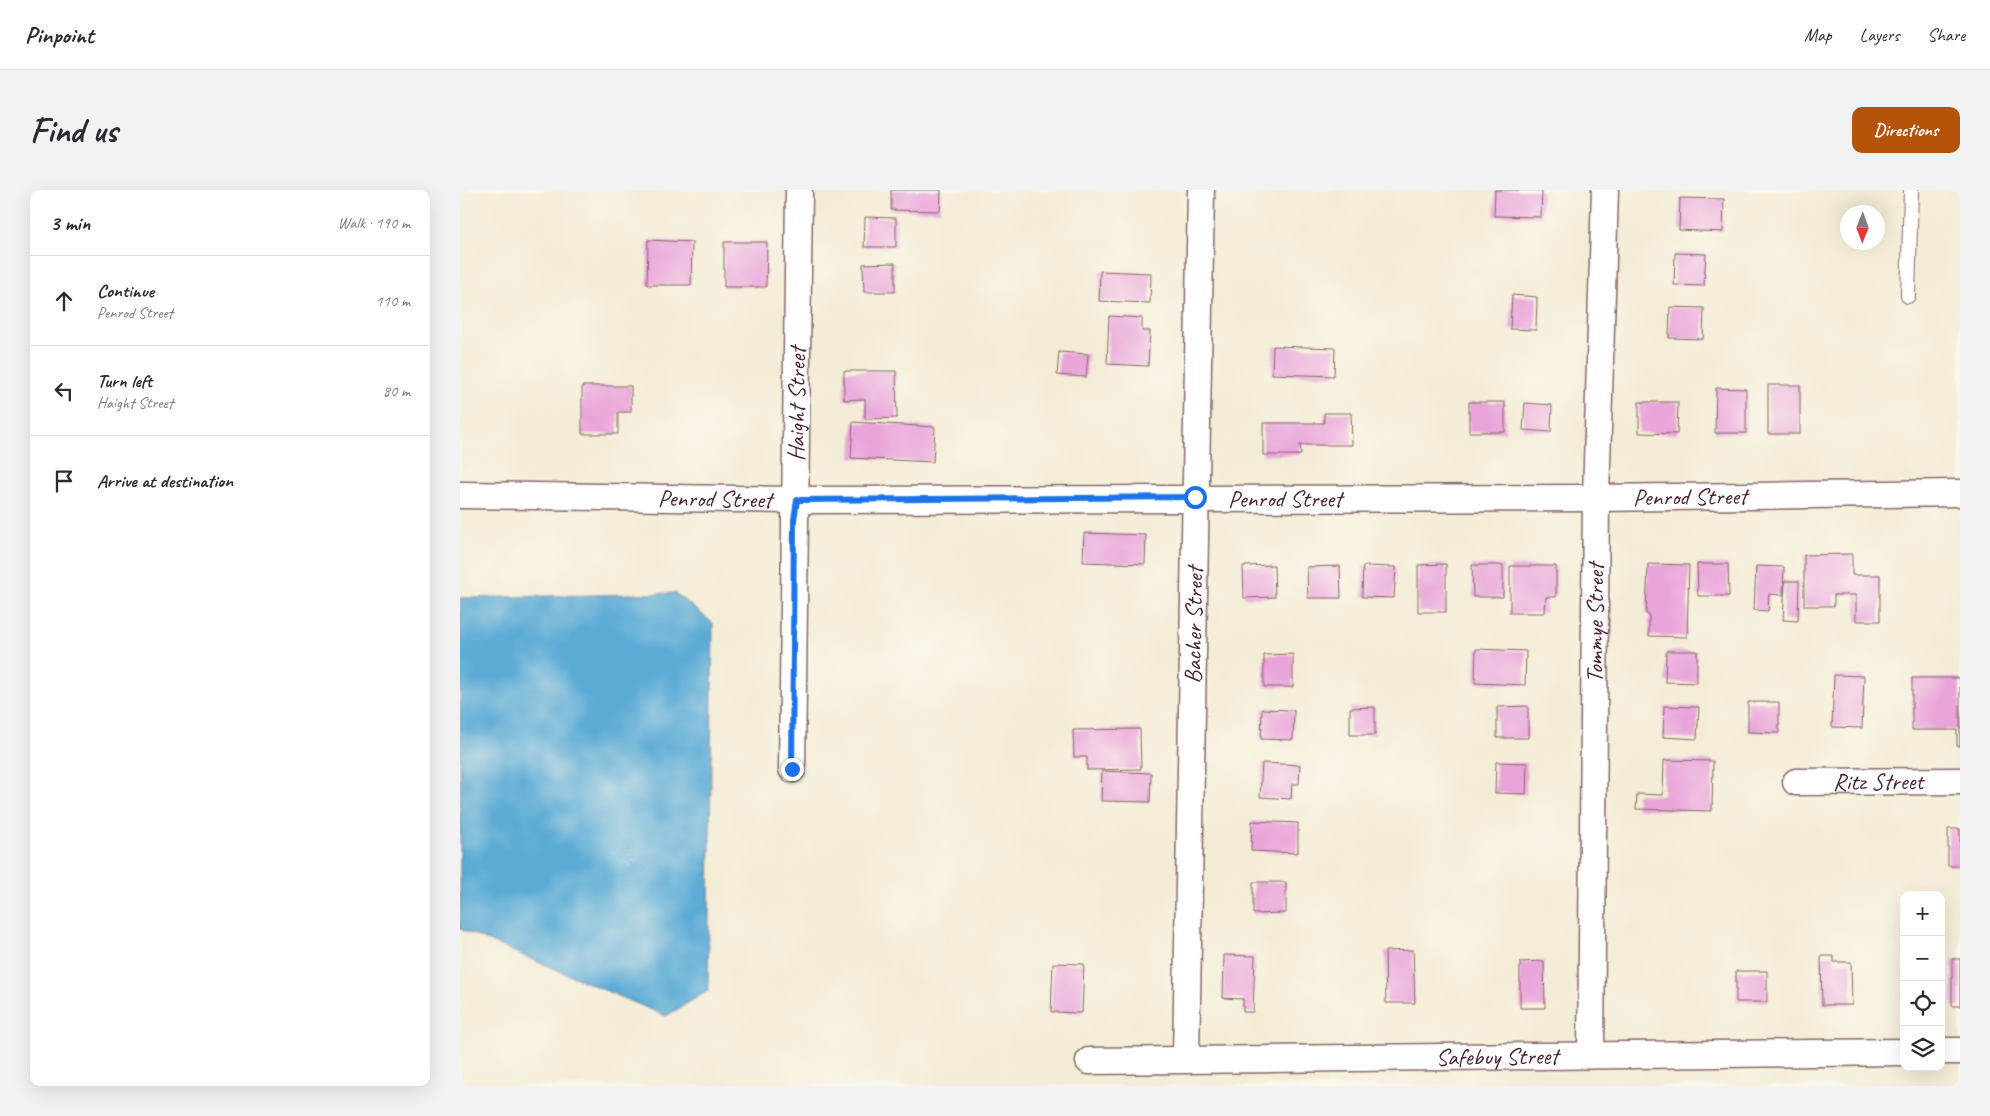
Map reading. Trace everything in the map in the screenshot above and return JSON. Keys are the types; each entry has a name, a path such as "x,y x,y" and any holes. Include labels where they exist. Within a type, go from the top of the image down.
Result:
{"street":[{"name":"Haight Street","path":"792,769 794,520 797,500 799,190"},
{"name":"Bacher Street","path":"1186,1060 1201,190"},
{"name":"Tommye Street","path":"1591,1056 1596,498 1605,190"},
{"name":"Penrod Street","path":"460,495 797,500 1195,497 1596,498 1960,493"},
{"name":"Ritz Street","path":"1796,782 1960,781"},
{"path":"1945,1051 1960,1051"},
{"name":"Safebuy Street","path":"1090,1061 1900,1052"}],"lane":[{"path":"1908,296 1910,190"}],"water":[{"path":"675,593 713,623 708,991 666,1016 460,929 460,598"}],"building":[{"path":"891,190 941,190 940,211 891,210"},
{"path":"1495,190 1542,190 1541,217 1494,216"},
{"path":"1680,198 1724,199 1723,232 1679,230"},
{"path":"865,217 896,218 896,247 864,247"},
{"path":"648,240 692,242 691,285 647,285"},
{"path":"724,242 767,242 766,287 724,287"},
{"path":"1675,253 1706,254 1704,286 1674,285"},
{"path":"895,263 895,292 864,292 863,264"},
{"path":"1100,271 1151,273 1150,303 1099,301"},
{"path":"1512,295 1537,297 1536,330 1510,329"},
{"path":"1670,307 1704,308 1703,339 1669,338"},
{"path":"1109,316 1142,318 1142,331 1150,331 1148,366 1107,364"},
{"path":"1273,346 1335,348 1334,376 1272,374"},
{"path":"1059,352 1088,354 1086,377 1057,375"},
{"path":"844,371 896,371 897,418 865,419 865,399 844,400"},
{"path":"1768,385 1800,385 1800,434 1768,434"},
{"path":"582,386 631,386 631,412 618,412 618,434 582,434"},
{"path":"1716,388 1746,389 1746,433 1715,433"},
{"path":"1469,402 1505,402 1505,432 1469,432"},
{"path":"1639,402 1678,402 1677,434 1639,433"},
{"path":"1525,403 1552,405 1551,432 1523,430"},
{"path":"1324,413 1351,413 1352,445 1300,445 1301,455 1263,455 1263,423 1324,423"},
{"path":"853,422 935,427 933,462 851,458"},
{"path":"1084,533 1146,535 1145,564 1083,562"},
{"path":"1852,554 1852,575 1880,575 1880,621 1856,621 1856,595 1834,595 1834,606 1804,606 1804,555"},
{"path":"1446,564 1446,612 1418,612 1418,565"},
{"path":"1648,564 1689,565 1687,637 1649,636 1649,615 1646,614"},
{"path":"1697,564 1728,564 1729,596 1698,596"},
{"path":"1274,565 1275,597 1244,598 1243,566"},
{"path":"1472,565 1503,565 1503,597 1473,597"},
{"path":"1340,566 1341,598 1308,598 1307,567"},
{"path":"1363,566 1396,567 1394,598 1362,597"},
{"path":"1510,566 1556,566 1556,597 1546,597 1545,613 1510,613"},
{"path":"1756,566 1784,567 1783,595 1769,594 1768,611 1754,610"},
{"path":"1785,581 1799,581 1798,621 1783,620"},
{"path":"1476,649 1526,651 1525,685 1475,683"},
{"path":"1666,651 1697,651 1697,683 1665,682"},
{"path":"1293,654 1293,687 1264,687 1264,655"},
{"path":"1834,675 1864,676 1862,728 1832,727"},
{"path":"1912,678 1960,678 1960,746 1957,746 1957,730 1912,730"},
{"path":"1748,702 1779,702 1779,733 1748,732"},
{"path":"1528,706 1528,738 1497,738 1497,707"},
{"path":"1664,706 1699,707 1697,739 1663,737"},
{"path":"1375,707 1375,735 1350,735 1350,708"},
{"path":"1262,709 1294,710 1293,740 1261,739"},
{"path":"1140,729 1141,769 1087,770 1087,757 1074,757 1073,730"},
{"path":"1664,760 1713,761 1712,811 1636,809 1637,794 1663,795"},
{"path":"1496,762 1527,763 1526,794 1495,793"},
{"path":"1262,763 1300,765 1299,784 1292,784 1291,799 1260,797"},
{"path":"1102,771 1151,773 1150,802 1101,801"},
{"path":"1252,821 1298,823 1298,853 1251,851"},
{"path":"1948,829 1960,829 1960,866 1948,866"},
{"path":"1253,882 1286,882 1286,913 1253,914"},
{"path":"1413,950 1415,1003 1386,1003 1385,951"},
{"path":"1224,955 1255,956 1253,1012 1243,1012 1243,999 1223,998"},
{"path":"1821,956 1834,956 1834,962 1851,962 1852,1005 1822,1005"},
{"path":"1952,959 1960,959 1960,1006 1952,1006"},
{"path":"1544,961 1545,1008 1520,1008 1520,962"},
{"path":"1053,963 1084,964 1082,1013 1051,1012"},
{"path":"1736,971 1767,971 1767,1002 1736,1002"}],"route":[{"path":"792,769 794,520 797,500 1195,497"}]}
